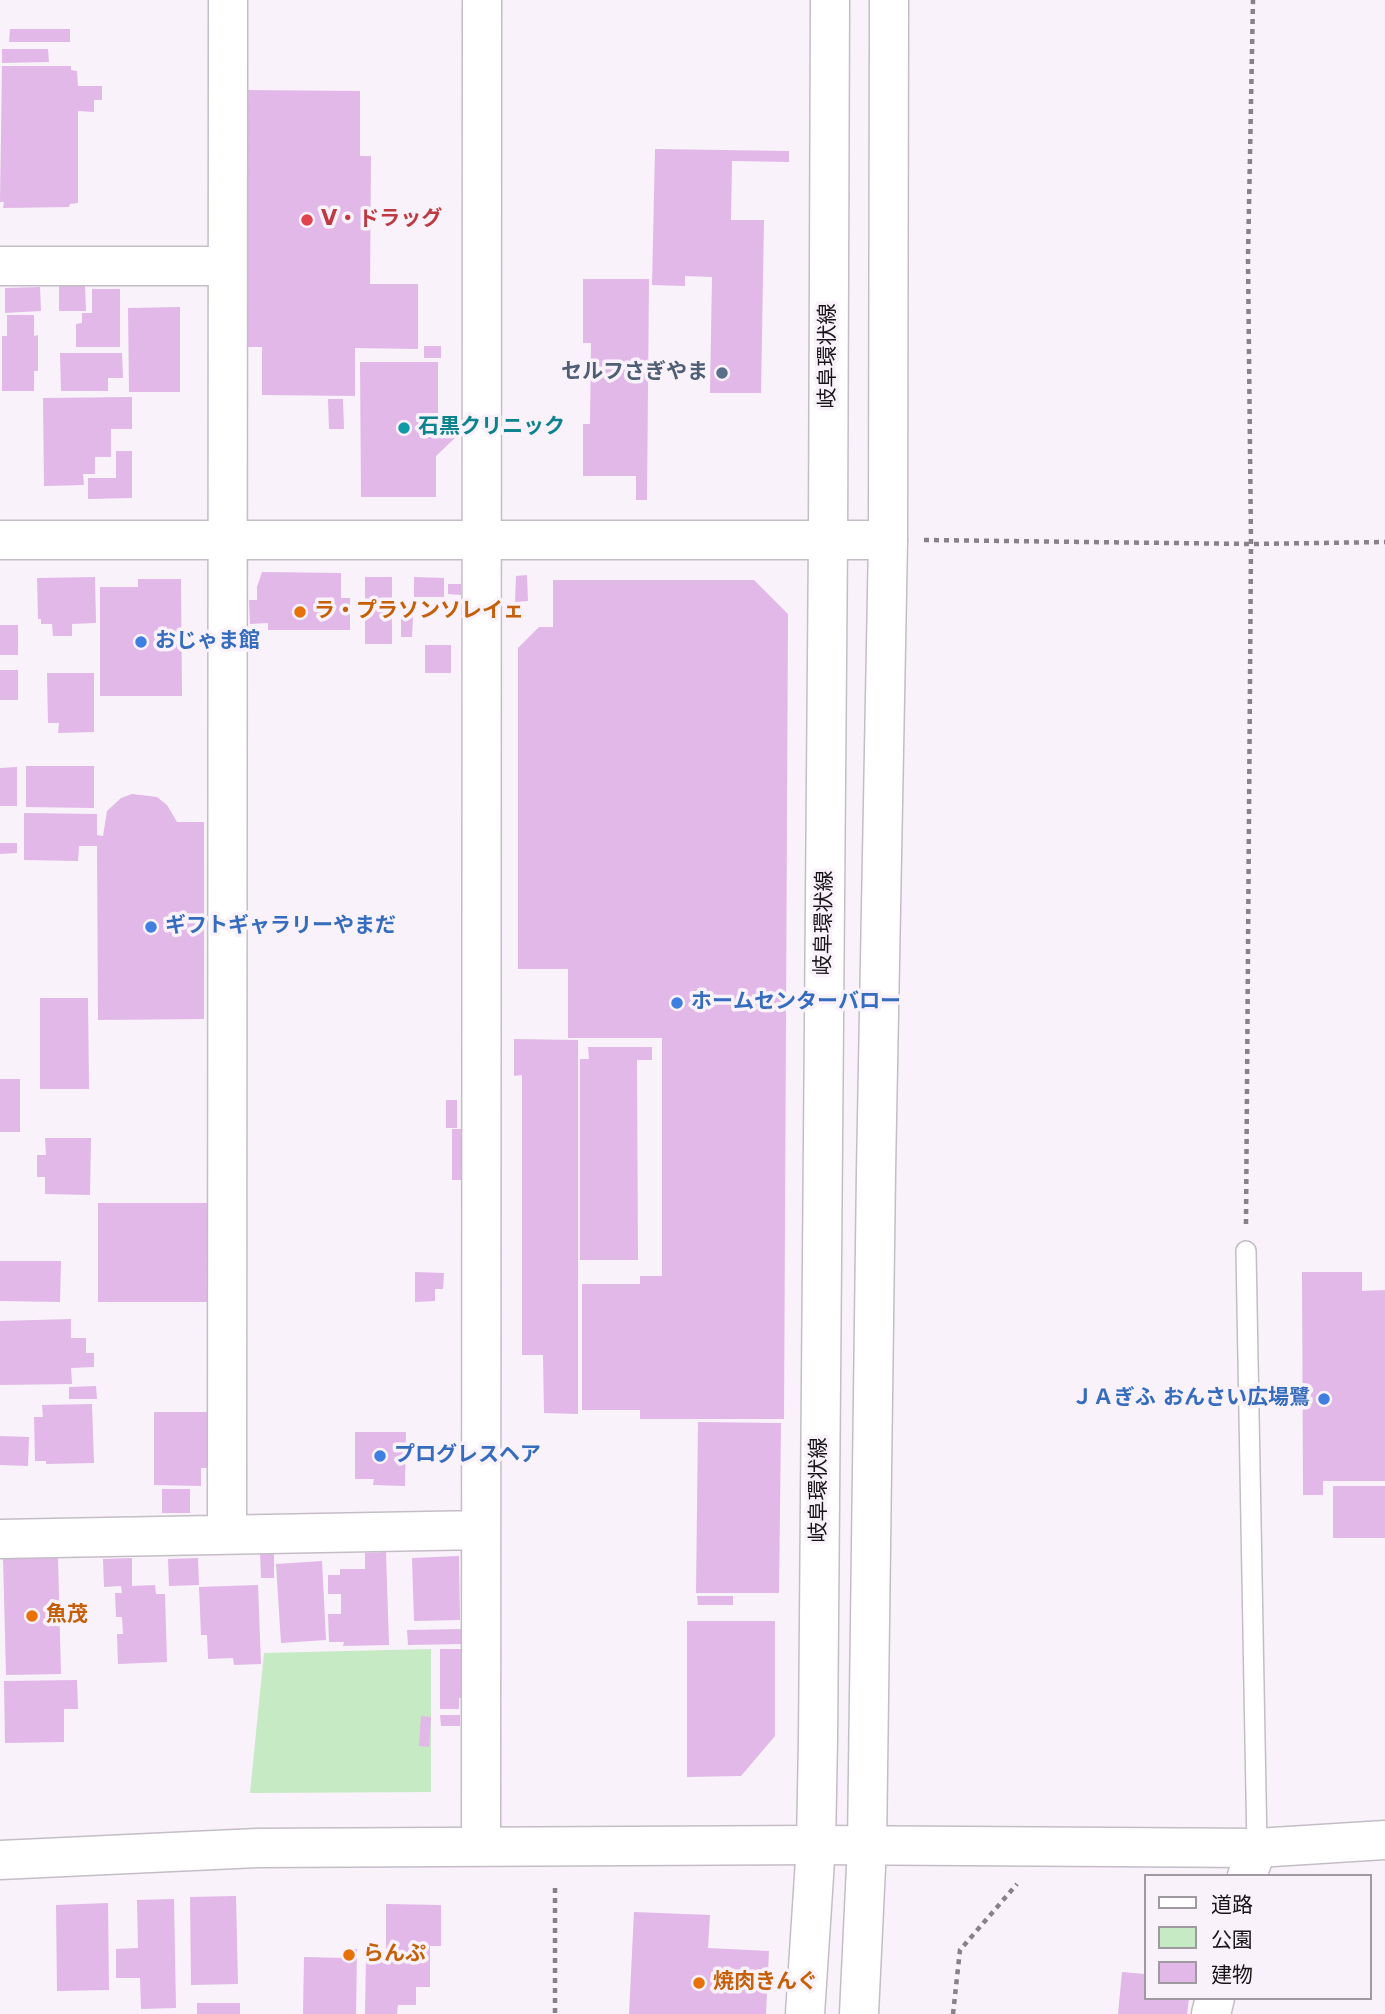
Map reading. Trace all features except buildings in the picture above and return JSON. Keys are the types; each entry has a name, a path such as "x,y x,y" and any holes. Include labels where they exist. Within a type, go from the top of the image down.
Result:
{"street":[{"path":"227,1534 228,0"},
{"path":"481,1846 482,0"},
{"name":"岐阜環状線","path":"805,2014 816,1845 830,0"},
{"path":"859,2014 867,1846 888,540 889,0"},
{"path":"0,266 227,266"},
{"path":"0,540 888,540"},
{"path":"0,1539 481,1531"},
{"path":"0,1860 257,1847 816,1845 1252,1862 1385,1839"}],"lane":[{"path":"1246,1251 1252,1862"}],"path":[{"path":"1246,1251 1251,544 1248,258 1253,0"},
{"path":"888,540 1251,544 1385,542"},
{"path":"953,2014 961,1950 1020,1880"},
{"path":"555,1888 555,2014"}],"green space":[{"path":"431,1649 431,1792 250,1793 264,1653"}],"place":[{"name":"V・ドラッグ","path":"307,220"},
{"name":"セルフさぎやま","path":"722,373"},
{"name":"石黒クリニック","path":"404,428"},
{"name":"ラ・プラソンソレイェ","path":"300,612"},
{"name":"おじゃま館","path":"141,642"},
{"name":"ギフトギャラリーやまだ","path":"151,927"},
{"name":"ホームセンターバロー","path":"677,1003"},
{"name":"ＪＡぎふ おんさい広場鷺","path":"1324,1399"},
{"name":"プログレスヘア","path":"380,1456"},
{"name":"魚茂","path":"32,1616"},
{"name":"らんぷ","path":"349,1955"},
{"name":"焼肉きんぐ","path":"699,1983"}]}
